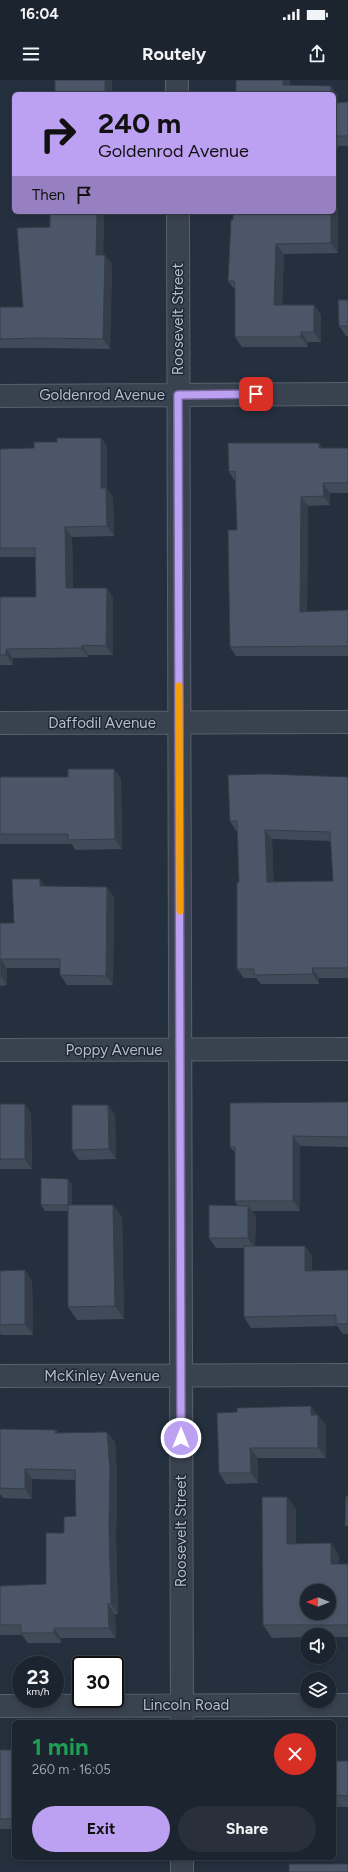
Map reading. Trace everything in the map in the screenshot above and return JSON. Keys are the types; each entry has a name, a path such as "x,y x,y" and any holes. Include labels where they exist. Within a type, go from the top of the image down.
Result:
{"street":[{"path":"178,80 178,92"},
{"name":"Roosevelt Street","path":"178,214 182,1714"},
{"name":"Goldenrod Avenue","path":"0,396 348,394"},
{"name":"Daffodil Avenue","path":"0,723 348,722"},
{"name":"Poppy Avenue","path":"0,1050 348,1049"},
{"name":"McKinley Avenue","path":"0,1376 348,1375"},
{"name":"Lincoln Road","path":"0,1706 182,1714 348,1705"},
{"path":"182,1860 182,1872"}],"building":[{"path":"55,80 105,80 105,92 55,92"},
{"path":"236,80 283,80 283,85 331,86 331,92 236,92"},
{"path":"348,102 348,136 336,136 336,103"},
{"path":"50,214 97,214 96,255 105,255 103,339 0,339 0,307 23,307 17,228 50,227"},
{"path":"233,214 331,214 331,243 276,244 274,305 314,305 314,332 301,332 301,337 235,337 234,281 228,281 231,220 233,220"},
{"path":"338,300 348,300 348,326 339,326"},
{"path":"57,438 101,438 101,488 106,488 107,526 65,527 66,588 107,588 106,646 82,645 82,648 6,649 6,655 0,655 0,597 36,597 35,548 0,548 0,449 34,448 34,442 57,442"},
{"path":"228,443 319,443 319,448 348,448 348,483 323,483 324,496 301,497 300,612 348,610 348,646 230,647 228,530 237,530 235,471 229,472"},
{"path":"68,769 114,769 115,839 68,840 68,834 0,834 0,777 68,777"},
{"path":"264,774 348,777 348,968 312,968 313,974 254,975 254,969 237,969 237,882 239,882 237,821 230,821 228,775","holes":["265,830 330,832 333,881 267,882"]},
{"path":"12,879 40,879 40,886 107,887 106,976 60,975 60,959 1,959 0,976 0,923 14,923"},
{"path":"348,1102 348,1137 293,1136 293,1201 235,1201 235,1147 230,1147 230,1103"},
{"path":"0,1104 25,1104 25,1159 0,1159"},
{"path":"72,1105 108,1105 109,1149 72,1150"},
{"path":"41,1178 68,1179 68,1205 41,1205"},
{"path":"68,1205 113,1205 115,1306 68,1307"},
{"path":"209,1205 248,1206 248,1238 209,1238"},
{"path":"244,1246 305,1246 305,1271 348,1270 348,1324 336,1324 336,1315 244,1317"},
{"path":"25,1270 25,1324 0,1325 0,1271"},
{"path":"311,1406 311,1415 318,1415 318,1448 250,1448 251,1473 219,1473 217,1413 237,1412 237,1408"},
{"path":"0,1429 56,1430 55,1433 107,1432 110,1470 109,1527 111,1604 108,1604 109,1628 54,1628 54,1633 21,1633 21,1625 0,1625 0,1586 46,1584 46,1533 64,1533 64,1517 76,1516 75,1470 25,1469 25,1489 0,1488"},
{"path":"346,1496 348,1496 348,1526 345,1526"},
{"path":"262,1497 287,1497 287,1544 331,1543 331,1564 348,1564 348,1625 263,1625"},
{"path":"0,1750 12,1750 12,1819 0,1819"},
{"path":"336,1761 348,1761 348,1796 336,1795"},
{"path":"289,1864 348,1864 348,1872 289,1872"}],"slow traffic":[{"path":"179,686 180,911"}],"route":[{"path":"181,1438 178,395 256,394"}]}
